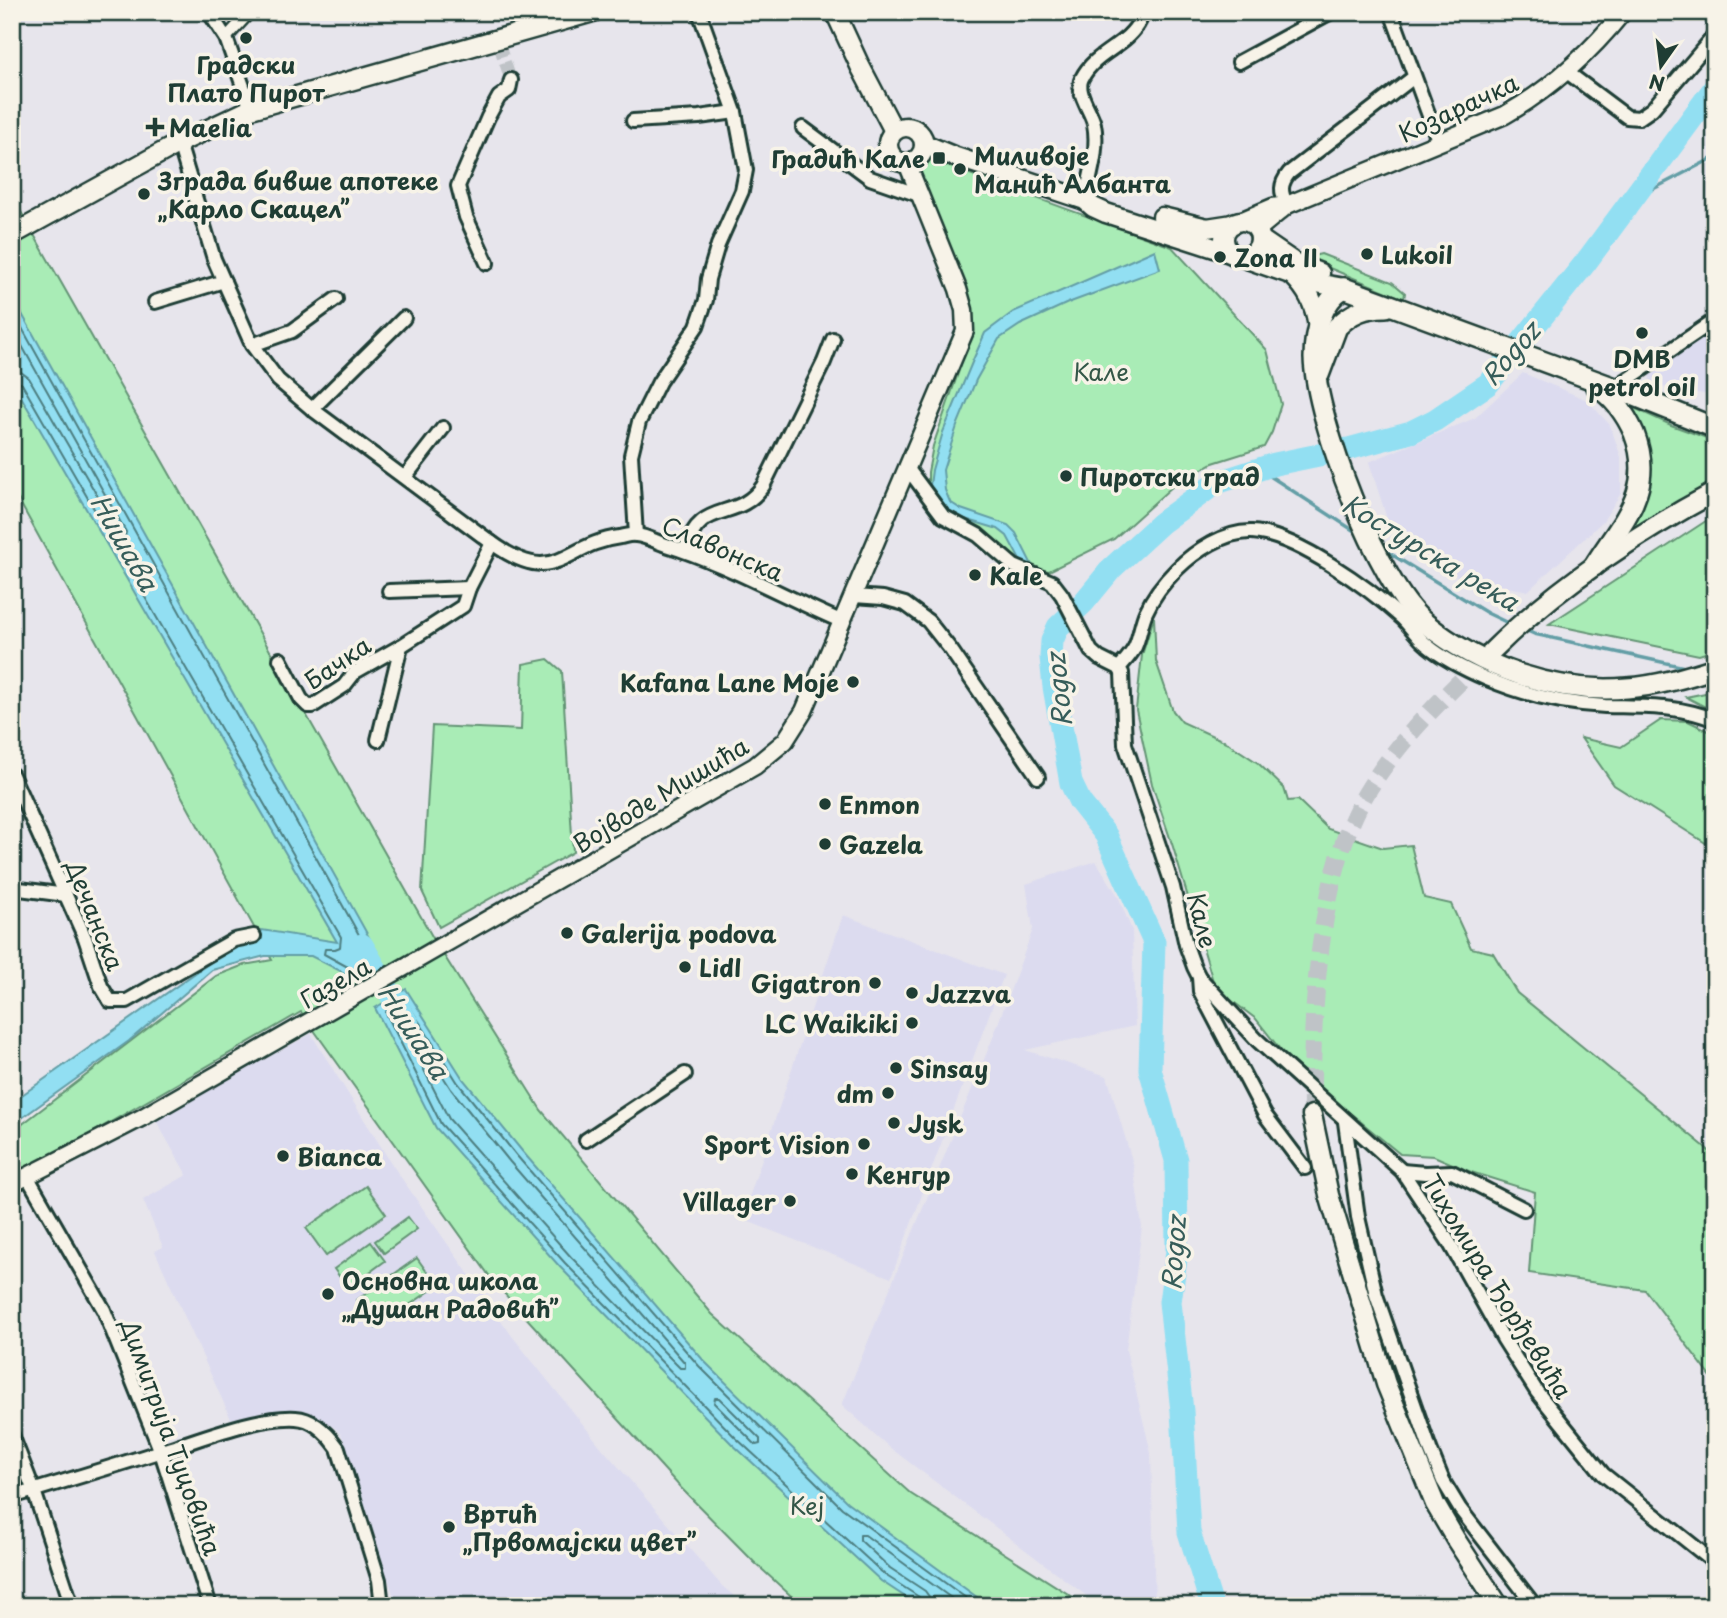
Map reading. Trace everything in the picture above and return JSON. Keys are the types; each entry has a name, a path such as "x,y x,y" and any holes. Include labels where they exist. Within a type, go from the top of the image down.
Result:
{"main road":[{"path":"12,235 179,143 251,110 498,42 593,12"},
{"path":"835,12 894,131"},
{"path":"924,144 917,159 907,163 896,160 889,151 888,140 894,131 910,127 920,134 924,144 953,156 1085,200 1093,208 1293,275 1344,288 1615,388 1715,428"},
{"path":"1085,200 1096,198 1110,201 1192,226 1220,228 1236,223 1250,224 1259,236 1289,259 1344,288"},
{"path":"1236,223 1229,227 1224,238 1227,249 1236,255 1247,257 1256,250 1259,236"},
{"path":"1293,275 1302,284 1328,326"},
{"path":"1344,288 1329,301 1328,326 1316,382 1328,427 1356,506 1387,574 1403,600 1423,621 1445,638 1490,663 1518,674 1571,685 1628,688 1715,668"},
{"path":"1328,326 1362,309 1395,307"},
{"path":"1582,377 1607,393 1621,409 1640,454 1642,472 1633,505 1594,566"},
{"path":"1496,647 1525,619 1594,566 1665,519 1715,492"},
{"path":"1312,1115 1329,1195 1386,1384 1435,1504 1455,1540 1499,1606"}],"street":[{"path":"209,12 226,37 251,110"},
{"path":"226,37 250,12"},
{"path":"636,535 631,455 639,422 659,382 697,326 706,300 708,279 718,244 742,191 746,170 735,112 699,12"},
{"path":"1239,62 1331,12"},
{"path":"1391,12 1438,143"},
{"name":"Козарачка","path":"1236,223 1273,207 1287,205 1505,115 1530,101 1567,72 1595,46 1623,12"},
{"path":"1085,200 1096,142 1094,122 1080,88 1081,79 1096,60 1134,32 1140,20"},
{"path":"1567,72 1627,117 1639,118 1652,109 1715,35"},
{"path":"1287,205 1281,188 1289,173 1414,76"},
{"path":"487,263 466,216 458,186 488,117 499,97 509,90 511,80"},
{"path":"634,121 735,112"},
{"path":"803,128 870,178 919,195"},
{"name":"Славонска","path":"179,143 204,228 224,281 252,345 278,380 312,409 492,543 519,559 545,564 563,560 608,538 636,535 685,551 843,622"},
{"path":"907,163 919,195"},
{"name":"Војводе Мишића","path":"452,941 763,761 785,741 804,711 965,331 964,310 958,289 919,195"},
{"name":"Козарачка","path":"1259,236 1262,226 1287,205"},
{"path":"155,302 224,281"},
{"path":"252,345 292,331 336,299"},
{"path":"312,409 404,318"},
{"path":"1615,388 1715,320"},
{"path":"685,551 690,533 699,523 711,515 744,504 755,497 763,486 833,339"},
{"path":"405,477 443,428"},
{"path":"908,469 943,516 978,535 1014,566 1052,582 1062,595 1091,651 1119,668 1134,650 1146,612 1164,583 1178,567 1213,542 1250,532 1272,536 1297,546 1330,565 1369,590 1403,619 1425,644 1451,662 1486,679 1523,693 1551,699 1605,706 1671,708 1694,712 1715,720"},
{"name":"Бачка","path":"280,659 301,699 308,706 313,706 344,686 355,672 463,606 492,543"},
{"path":"389,591 469,588"},
{"path":"854,596 883,598 905,604 928,621 1038,777"},
{"name":"Бачка","path":"378,740 401,646"},
{"name":"Кале","path":"1119,668 1122,673 1125,744 1173,887 1199,977 1200,991 1265,1115 1305,1168"},
{"name":"Дечанска","path":"12,775 85,938 101,986 110,1001 127,1001 234,940 254,936"},
{"path":"12,888 66,895"},
{"name":"Газела","path":"12,1184 143,1117 452,941"},
{"name":"Тихомира Ђорђевића","path":"1199,977 1258,1040 1345,1122 1402,1171 1448,1242 1537,1392 1609,1481 1715,1563"},
{"path":"586,1140 685,1074"},
{"path":"1345,1122 1358,1217 1376,1295 1430,1449 1443,1481 1460,1509 1535,1606"},
{"name":"Тихомира Ђорђевића","path":"1402,1171 1452,1172 1524,1209"},
{"name":"Димитрија Туцовића","path":"27,1176 104,1310 160,1452 210,1606"},
{"path":"12,1497 237,1427 299,1418 329,1434 338,1448 379,1580 382,1606"},
{"path":"12,1435 34,1491 72,1606"}],"shaded area":[{"path":"1715,330 1715,396 1653,385 1649,376"},
{"path":"1523,373 1587,400 1610,425 1621,457 1621,493 1603,521 1528,591 1461,578 1420,557 1389,525 1369,462 1475,418"},
{"path":"1096,861 1118,896 1132,931 1135,1026 1025,1050 1107,1076 1133,1164 1142,1227 1126,1350 1151,1453 1155,1606 1100,1606 889,1447 842,1405 992,1040 1033,929 1026,884"},
{"path":"843,915 1004,975 891,1278 742,1219"},
{"path":"311,1034 393,1166 512,1336 602,1448 722,1586 746,1606 397,1606 342,1436 336,1429 313,1414 292,1410 231,1419 155,1251 163,1247 143,1200 187,1175 155,1119"}],"green space":[{"name":"Кале","path":"921,160 931,160 1172,247 1267,350 1281,404 1264,447 1213,463 1174,485 1114,539 1049,571 1024,567 946,517 928,488 928,472 933,446 967,347 916,165"},
{"name":"Кеј","path":"12,196 433,938 541,1110 712,1314 911,1494 1087,1606 802,1606 681,1488 493,1281 301,1012 12,1179 12,1132 216,976 244,965 272,960 12,488"},
{"path":"1321,254 1392,282 1405,293 1404,299 1310,260"},
{"path":"1619,401 1671,425 1715,441 1715,483 1628,532 1645,480"},
{"path":"1715,515 1715,650 1699,655 1549,624"},
{"path":"1154,617 1156,661 1173,711 1182,722 1226,742 1258,763 1284,788 1288,801 1298,800 1328,829 1383,848 1411,845 1424,898 1451,904 1471,948 1493,953 1517,993 1715,1157 1715,1382 1645,1290 1529,1273 1535,1192 1471,1172 1434,1156 1400,1154 1294,1067 1256,1019 1215,988 1152,784 1136,710 1142,655"},
{"path":"548,659 562,671 573,852 439,927 422,891 432,726 521,730 523,664"},
{"path":"1715,691 1715,712 1686,697"},
{"path":"1661,720 1688,721 1715,734 1715,849 1614,785 1581,738 1621,747"},
{"path":"366,1186 386,1214 326,1256 306,1228"},
{"path":"408,1217 417,1229 384,1253 375,1241"},
{"path":"371,1242 385,1261 348,1288 334,1269"},
{"path":"417,1258 437,1286 376,1328 357,1300"}],"water":[{"path":"1155,250 1160,269 1068,303 1020,325 999,339 976,380 943,470 945,490 950,502 961,509 1008,525 1016,533 1032,565 1021,562 1007,536 998,529 945,513 933,496 930,485 943,432 973,360 985,333 1013,312"},
{"path":"12,296 385,966 358,980 311,956 265,956 212,970 129,1041 12,1125 12,1102 235,945 258,939 262,930 337,942 12,381"},
{"path":"406,989 463,1079 704,1361 847,1502 989,1606 919,1606 881,1581 731,1443 560,1267 436,1128 375,1008"}],"waterway":[{"name":"Rogoz","path":"1212,1606 1189,1532 1182,1411 1170,1302 1177,1251 1176,1160 1150,1069 1154,942 1106,835 1080,802 1071,783 1054,687 1052,641 1058,627 1084,602 1112,568 1161,523 1216,483 1275,464 1348,449 1411,432 1435,420 1488,384 1586,262 1715,87"},
{"path":"1632,200 1715,157"},
{"name":"Костурска река","path":"1259,469 1359,534"},
{"name":"Костурска река","path":"1386,551 1487,613 1512,625"},
{"name":"Костурска река","path":"1523,629 1534,634 1689,668"},
{"name":"Нишава","path":"362,945 408,1024"}],"tunnel":[{"path":"499,45 511,80"},
{"path":"1312,1115 1313,1036 1320,949 1327,905 1350,826 1367,792 1392,756 1420,723 1482,660"}],"place":[{"name":"Градски Плато Пирот","path":"246,38"},
{"name":"Maelia","path":"155,127"},
{"name":"Градић Кале","path":"939,158"},
{"name":"Миливоје Манић Албанта","path":"960,169"},
{"name":"Зграда бивше апотеке „Карло Скацел”","path":"144,194"},
{"name":"Lukoil","path":"1367,254"},
{"name":"Zona II","path":"1220,257"},
{"name":"DMB petrol oil","path":"1642,333"},
{"name":"Пиротски град","path":"1066,476"},
{"name":"Kale","path":"975,575"},
{"name":"Kafana Lane Moje","path":"853,682"},
{"name":"Enmon","path":"825,804"},
{"name":"Gazela","path":"825,844"},
{"name":"Galerija podova","path":"567,933"},
{"name":"Lidl","path":"685,967"},
{"name":"Gigatron","path":"875,983"},
{"name":"Jazzva","path":"912,993"},
{"name":"LC Waikiki","path":"912,1023"},
{"name":"Sinsay","path":"896,1068"},
{"name":"dm","path":"888,1093"},
{"name":"Jysk","path":"894,1123"},
{"name":"Sport Vision","path":"864,1144"},
{"name":"Bianca","path":"283,1156"},
{"name":"Кенгур","path":"852,1174"},
{"name":"Villager","path":"790,1201"},
{"name":"Основна школа „Душан Радовић”","path":"328,1294"},
{"name":"Вртић „Првомајски цвет”","path":"449,1527"}]}
